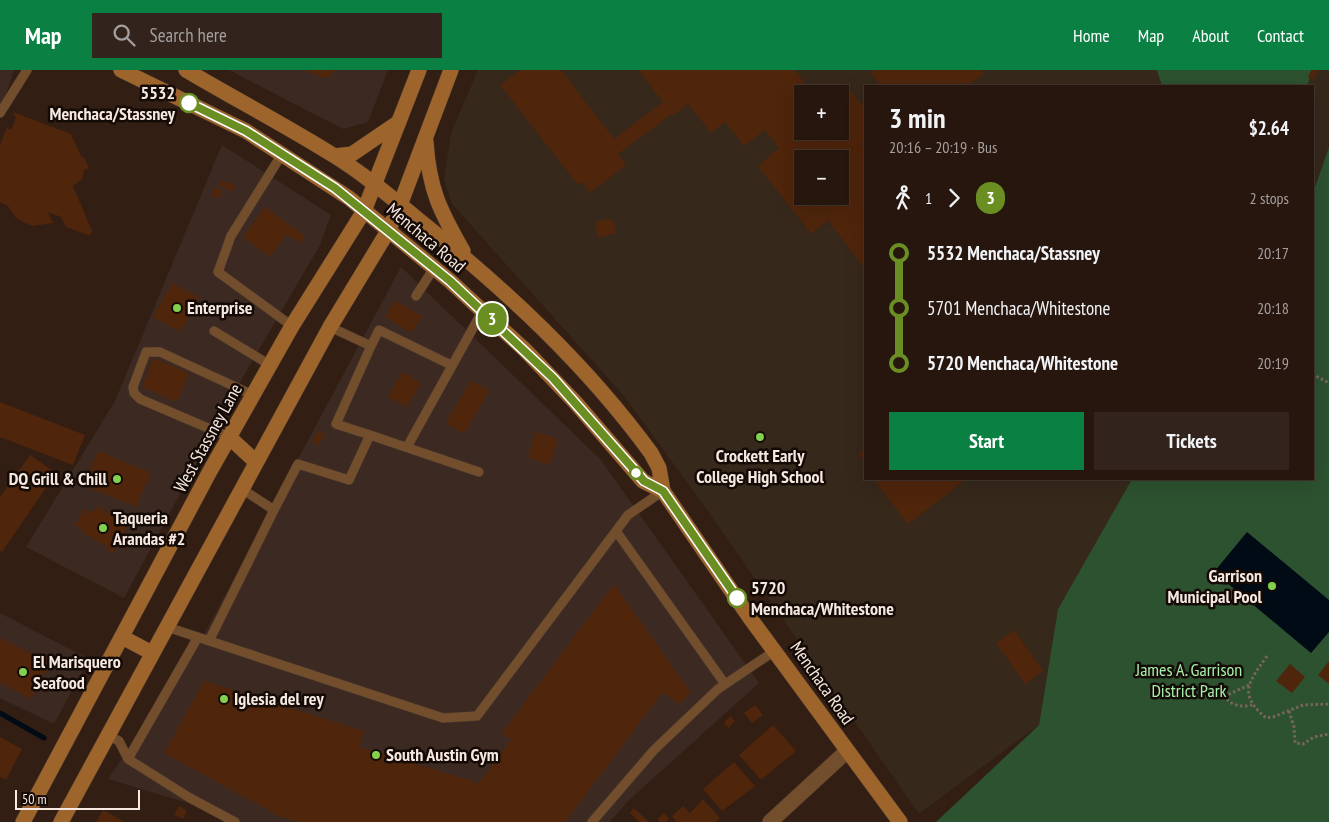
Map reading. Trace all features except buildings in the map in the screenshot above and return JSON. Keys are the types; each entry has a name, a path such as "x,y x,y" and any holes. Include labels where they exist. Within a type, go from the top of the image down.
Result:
{"main road":[{"name":"Menchaca Road","path":"121,70 225,120 335,188 434,268 482,310 553,378 644,481 663,491"},
{"name":"Menchaca Road","path":"186,70 335,156 375,185 468,259 510,297 589,375 651,453 659,468 663,491 750,618 776,650 900,822"},
{"name":"West Stassney Lane","path":"23,822 229,437 292,326 364,211 419,70"},
{"path":"61,822 330,327 388,231 400,205 451,70"},
{"path":"335,156 352,154 399,122"},
{"path":"426,137 428,166 434,194 443,216 468,259"},
{"path":"229,437 256,462"},
{"path":"122,636 152,653"}],"street":[{"path":"770,822 847,751"}],"lane":[{"path":"0,114 26,70"},
{"path":"282,154 230,236 218,272 292,326"},
{"path":"416,296 434,268"},
{"path":"407,447 482,310"},
{"path":"330,327 371,346"},
{"path":"451,365 379,330 336,424 479,472"},
{"path":"214,331 270,365"},
{"path":"229,437 140,399 134,393 133,387 146,352 160,352 253,395"},
{"path":"209,641 298,464 349,480 370,435"},
{"path":"242,489 274,510"},
{"path":"167,626 443,718 477,716 628,515 663,491"},
{"path":"616,531 725,684"},
{"path":"128,759 198,637"},
{"path":"592,822 654,750 725,684 776,650"},
{"path":"109,736 118,741 128,759 190,798 235,822"}],"path":[{"path":"1314,375 1329,383"},
{"path":"1252,705 1242,706 1232,703 1225,696 1249,684 1267,656"},
{"path":"1249,684 1252,705 1266,718 1288,712 1303,705 1329,704"},
{"path":"1288,712 1294,727 1296,743 1303,744 1314,737 1329,734"}],"shaded area":[{"path":"0,70 14,70 0,113"},
{"path":"229,70 388,70 368,122 343,129"},
{"name":"Crockett Early College High School","path":"478,70 1329,70 1329,147 1314,190 1314,85 864,85 864,480 1131,480 1058,609 1039,725 919,814 702,503 624,396 452,204 444,180 451,133"},
{"path":"222,145 331,215 320,245 244,375 124,598 26,547 115,401"},
{"path":"401,267 601,460 759,683 628,801 610,822 238,822 191,804 108,779 194,653"},
{"name":"Garrison Municipal Pool","path":"1247,532 1329,600 1329,632 1311,653 1214,572"},
{"path":"0,613 89,659 54,724 0,698"}],"green space":[{"path":"1157,70 1313,70 1307,85 1162,85"},
{"name":"James A. Garrison District Park","path":"1329,147 1329,822 936,822 1039,725 1058,609 1131,480 1314,480 1314,190"}],"waterway":[{"path":"0,713 44,738"}],"bus line":[{"name":"3","path":"189,103 246,131 335,188 450,281 553,378 644,481 663,491 737,598"}],"place":[{"name":"5532 Menchaca/Stassney","path":"189,103"},
{"name":"Enterprise","path":"177,308"},
{"name":"Crockett Early College High School","path":"760,437"},
{"name":"DQ Grill & Chill","path":"117,479"},
{"name":"Taqueria Arandas #2","path":"103,528"},
{"name":"Garrison Municipal Pool","path":"1272,586"},
{"name":"5720 Menchaca/Whitestone","path":"737,598"},
{"name":"El Marisquero Seafood","path":"23,672"},
{"name":"Iglesia del rey","path":"224,699"},
{"name":"South Austin Gym","path":"376,755"}]}
